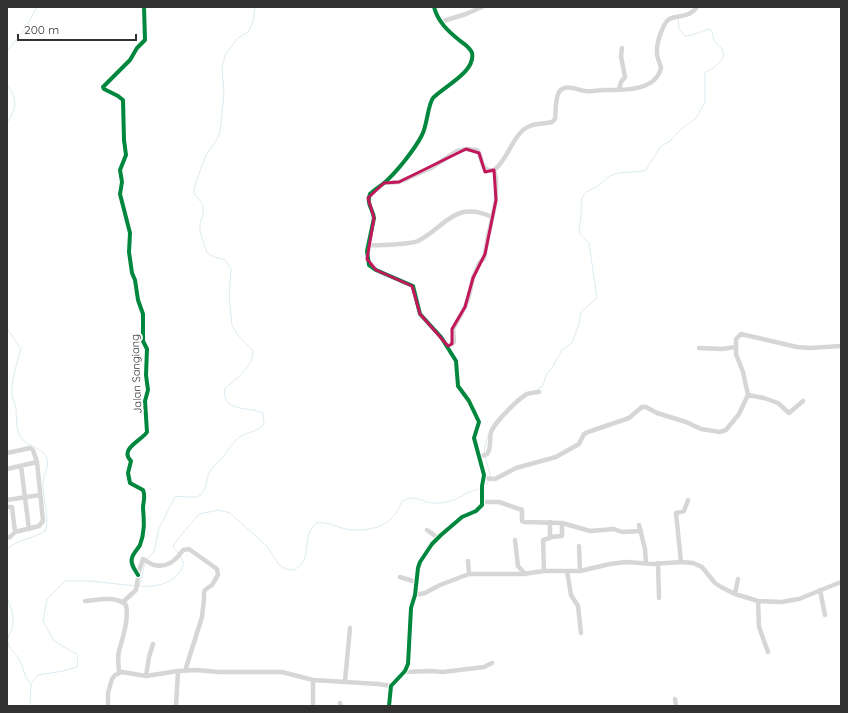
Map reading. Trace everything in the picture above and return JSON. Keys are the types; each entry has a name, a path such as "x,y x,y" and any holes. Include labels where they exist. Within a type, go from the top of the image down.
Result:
{"street":[{"name":"Jalan Sangiang","path":"138,575 132,564 132,558 140,544 143,534 145,515 143,508 145,497 143,490 130,483 128,473 130,462 126,453 147,432 145,401 148,390 146,375 146,349 143,340 143,314 138,300 129,252 130,233 120,198 122,178 120,170 126,155 123,100 103,87 130,60 137,48 145,40 144,7"},
{"path":"389,706 391,686 408,664 410,619 415,595 418,568 423,557 438,538 462,517 476,511 482,505 482,489 486,478 482,456 474,438 479,422 469,401 458,386 456,360 448,346 420,314 413,286 376,270 369,264 368,258 374,215 369,205 368,198 373,191 384,183 412,152 422,136 433,98 458,78 468,67 471,60 472,52 440,22 434,7"},
{"path":"440,22 466,14 482,7"},
{"path":"384,183 399,182 431,168 457,150 477,150 481,156 485,168 487,170 494,170 503,160 517,137 524,129 530,126 552,122 555,119 559,92 563,88 568,87 586,91 619,90 640,87 650,83 655,79 661,68 657,54 659,38 667,21 670,18 685,16 694,11 697,7"},
{"path":"619,90 621,82 625,77 621,56 622,48"},
{"path":"448,346 454,342 453,329 465,307 478,263 484,255 496,200 496,178 494,170"},
{"path":"369,245 384,246 417,242 450,217 461,213 475,212 492,217"},
{"path":"486,478 495,479 516,468 556,458 579,444 584,434 629,418 642,407 646,407 657,413 686,422 701,429 723,432 739,414 748,395 746,382 735,347 736,339 741,334 797,347 810,348 841,346"},
{"path":"699,348 722,349 735,347"},
{"path":"482,456 490,448 491,434 494,426 500,419 523,397 528,394 540,392"},
{"path":"748,395 764,398 778,403 789,413 804,401"},
{"path":"7,453 33,450 37,462 43,522 41,525 15,532 8,539"},
{"path":"7,469 37,462"},
{"path":"21,466 29,529"},
{"path":"7,500 40,495"},
{"path":"681,562 676,513 684,511 688,500"},
{"path":"482,502 499,502 522,510 523,522 562,523 590,530 614,529 622,532 641,531"},
{"path":"7,507 12,507 15,532"},
{"path":"7,522 14,521"},
{"path":"550,522 550,537"},
{"path":"544,571 543,540 550,537 562,536 562,523"},
{"path":"639,525 645,549 646,563"},
{"path":"426,530 438,538"},
{"path":"515,540 518,566 524,574"},
{"path":"579,546 580,571"},
{"path":"123,602 136,590 138,575 145,560 155,565 172,564 183,550 187,549 218,570 218,575 212,585 205,590 204,593 202,617 185,671"},
{"path":"468,561 469,574"},
{"path":"415,595 469,574 524,574 544,571 580,571 615,563 681,562 698,565 702,567 715,583 735,594 758,601 781,602 799,600 841,582"},
{"path":"658,563 658,598"},
{"path":"567,571 572,595 578,606 581,632"},
{"path":"400,577 416,582"},
{"path":"735,594 738,579"},
{"path":"820,590 825,615"},
{"path":"85,601 108,599 123,602 126,605 124,635 118,654 119,673"},
{"path":"758,601 759,627 768,652"},
{"path":"345,681 350,628"},
{"path":"146,676 153,644"},
{"path":"403,672 443,672 484,667 492,663"},
{"path":"176,706 178,671"},
{"path":"108,706 110,685 115,675 119,673 146,676 178,671 282,672 313,680 345,681 391,686"},
{"path":"313,680 313,706"},
{"path":"675,699 676,706"}],"highlighted area":[{"path":"466,149 479,153 485,172 494,170 496,200 485,254 473,278 465,307 452,329 452,344 448,346 420,314 412,286 376,270 367,259 374,218 368,198 384,183 399,182"}],"waterway":[{"path":"7,51 23,32 37,7"},
{"path":"146,560 154,552 159,528 175,497 197,497 202,494 208,474 234,442 239,437 258,429 264,424 263,413 231,405 225,396 225,388 239,377 247,367 253,351 232,326 229,296 231,269 225,260 207,253 200,231 200,223 203,216 203,205 194,193 195,185 205,157 220,132 224,93 222,66 226,53 238,38 248,32 253,22 255,7"},
{"path":"537,390 543,386 546,375 562,350 572,343 581,312 597,298 589,243 582,237 580,232 581,203 583,196 586,192 598,186 614,174 646,170 660,147 670,141 680,130 696,118 705,102 705,72 717,65 722,59 723,52 715,42 711,30 709,29 685,36 679,29 678,18"},
{"path":"7,84 13,95 15,104 13,112 7,123"},
{"path":"7,328 21,349 12,385 12,396 16,407 19,434 24,441 43,453 48,462 43,480 47,518 46,530 16,543 7,549"},
{"path":"493,424 501,415"},
{"path":"484,454 489,433"},
{"path":"485,457 490,477"},
{"path":"483,486 487,484 489,480"},
{"path":"178,553 173,547 174,545 199,514 219,510 230,513 267,546 279,565 286,569 294,570 303,562 308,536 316,523 328,523 351,530 374,528 391,519 402,501 407,499 416,498 431,503 442,503 454,500 468,492 481,488"},
{"path":"139,586 159,585 166,583 177,576 184,564 181,557"},
{"path":"139,586 145,563"},
{"path":"30,706 31,684 38,675 77,667 78,655 54,641 43,621 47,599 65,581 91,581 135,586"},
{"path":"7,598 13,617 8,643 19,659 26,678 30,683"}],"cycle path":[{"path":"138,575 133,567 132,560 133,554 140,545 143,536 144,495 143,490 130,483 128,473 131,461 128,457 128,453 132,445 147,432 145,401 148,390 146,375 147,349 143,341 143,314 138,300 135,280 132,273 129,252 130,233 120,194 122,182 120,170 126,155 123,100 103,87 130,60 137,48 145,40 144,7"},
{"path":"389,706 391,686 405,671 408,664 411,608 415,595 420,562 432,544 441,535 462,517 476,511 482,505 482,486 484,475 474,438 479,422 469,401 458,386 456,361 441,337 420,314 413,286 376,270 369,265 367,251 374,218 369,204 370,194 394,173 419,141 424,131 433,98 464,73 472,60 472,53 470,49 444,26 434,7"}]}
